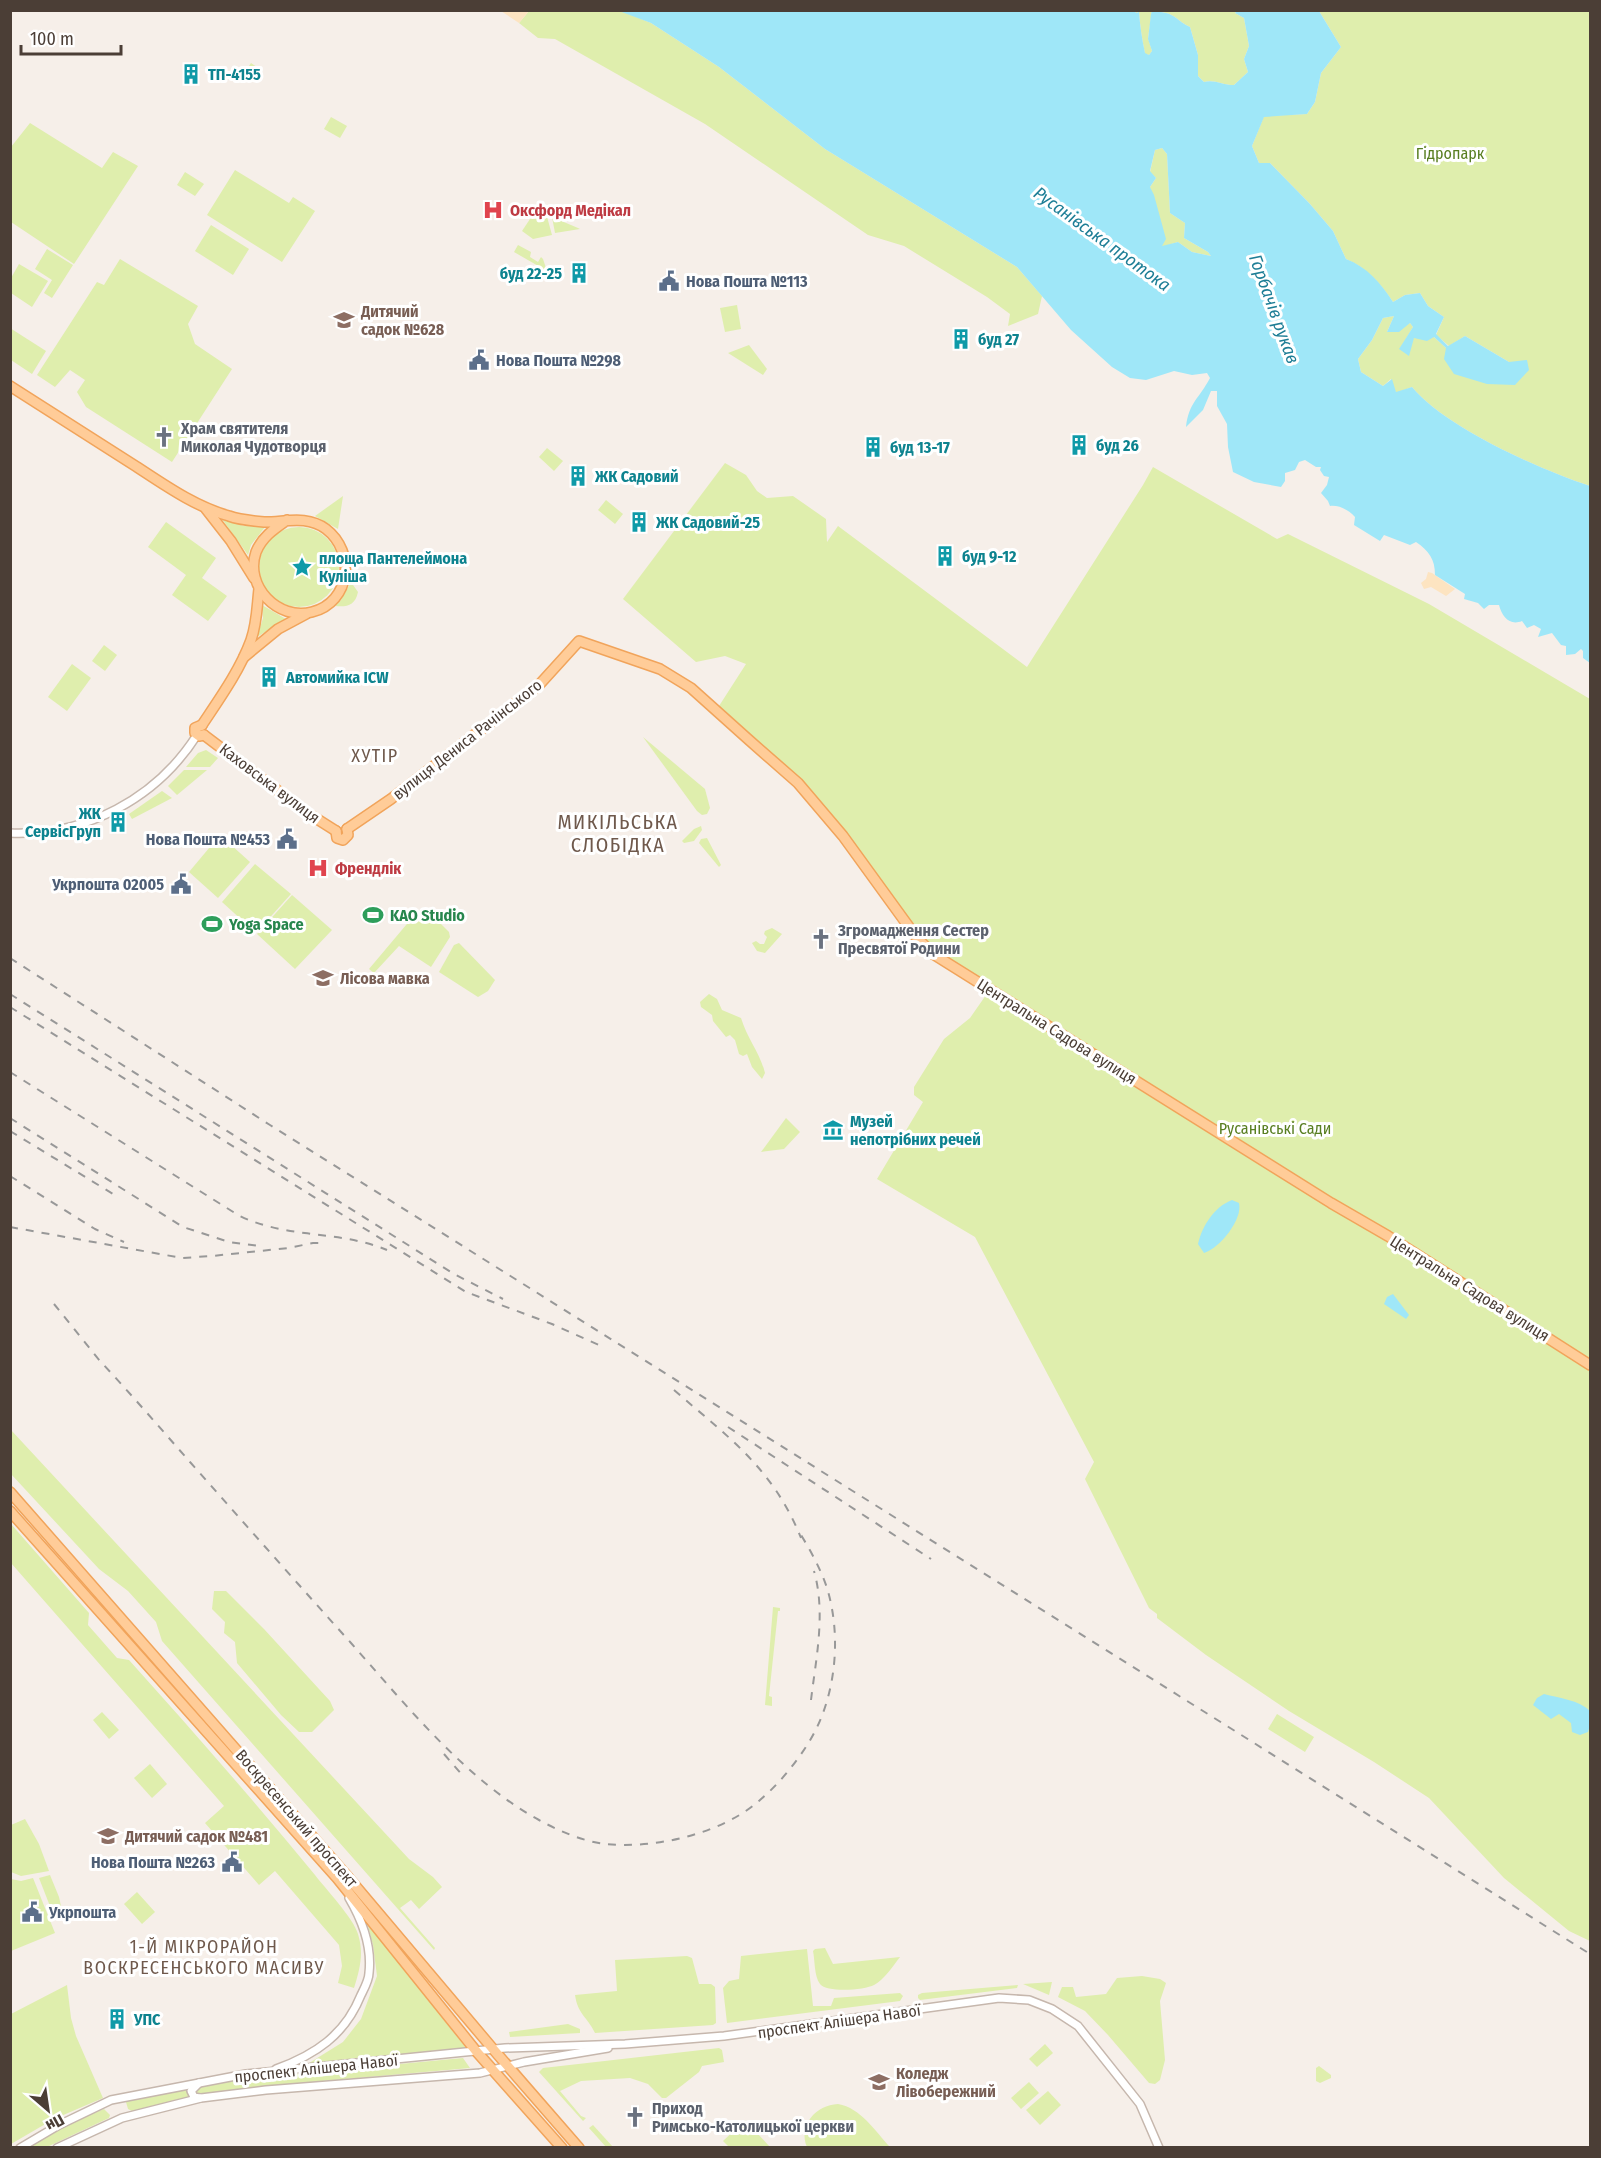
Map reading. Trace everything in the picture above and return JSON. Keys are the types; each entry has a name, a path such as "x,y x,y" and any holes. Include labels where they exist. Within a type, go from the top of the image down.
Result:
{"main road":[{"path":"10,387 206,509 248,520 306,521 325,528 334,537 345,557 346,570 341,589 326,606 278,629 242,659"},
{"path":"206,509 231,541 259,589 271,602 286,611 310,613"},
{"path":"255,579 256,553 263,539 287,520"},
{"path":"201,732 242,659 254,628 259,589"},
{"name":"вулиця Дениса Рачінського","path":"336,831 341,827 347,829 390,799 539,685 579,640"},
{"name":"Центральна Садова вулиця","path":"579,640 660,669 691,688 798,783 843,836 917,938 933,954 1285,1175 1398,1242 1590,1365"},
{"name":"Каховська вулиця","path":"201,732 306,812 336,831"},
{"name":"Воскресенський проспект","path":"10,1492 347,1875 492,2049 579,2148"},
{"name":"Воскресенський проспект","path":"10,1511 337,1878 476,2051 562,2148"}],"street":[{"path":"10,833 78,826 120,808 161,779 201,732"},
{"path":"264,2073 299,2060 337,2035 356,2006 369,1974 365,1931 359,1914 337,1878"},
{"name":"проспект Алішера Навої","path":"20,2148 111,2100 201,2082 264,2073 492,2049 625,2044 777,2030 999,1998 1029,2000 1052,2009 1077,2026 1140,2104 1159,2148"},
{"name":"проспект Алішера Навої","path":"57,2148 122,2118 201,2098 494,2070 524,2062 585,2053 625,2044"},
{"path":"201,2082 194,2085 191,2091 194,2097 201,2098"}],"green space":[{"path":"619,10 651,23 719,67 825,149 1017,267 1042,296 1038,314 1008,326 1010,314 987,297 904,246 868,235 705,124 555,39 538,38 519,23 529,11"},
{"path":"1135,11 1152,11 1148,38 1152,51 1149,55 1145,54 1139,12"},
{"path":"1161,11 1237,11 1235,13 1244,18 1249,46 1244,59 1248,72 1234,85 1204,82 1198,76 1198,55 1190,27"},
{"name":"Гідропарк","path":"1319,11 1590,11 1590,486 1495,446 1447,417 1412,387 1396,393 1391,379 1383,386 1361,372 1358,359 1372,340 1383,318 1394,316 1387,332 1410,323 1413,327 1400,349 1414,338 1434,337 1446,348 1509,362 1465,336 1449,346 1436,335 1444,317 1428,306 1420,293 1405,295 1393,302 1372,277 1346,259 1333,231 1310,204 1270,163 1259,163 1252,146 1264,116 1307,114 1315,102 1321,73 1341,47"},
{"path":"251,63 261,70 253,82 243,75"},
{"path":"331,117 347,126 340,138 324,129"},
{"path":"30,123 102,168 113,152 138,166 74,264 11,222 11,147"},
{"path":"1162,148 1167,154 1170,213 1185,223 1184,238 1211,256 1192,252 1178,242 1162,247 1150,187 1156,178 1150,172 1155,150"},
{"path":"235,170 289,203 293,197 315,211 282,262 207,215"},
{"path":"185,172 204,184 195,196 177,185"},
{"path":"536,210 546,213 552,235 533,239 522,231"},
{"path":"552,217 578,228 580,229 555,233"},
{"path":"211,225 249,249 233,275 195,251"},
{"path":"518,245 531,252 530,257 538,262 541,257 547,271 514,252"},
{"path":"47,249 73,265 52,298 44,293 52,280 35,269"},
{"path":"120,259 198,306 188,324 195,344 232,369 172,462 86,407 77,392 85,380 70,370 55,387 37,375 97,282 104,285"},
{"path":"19,264 48,281 32,307 11,293 11,278"},
{"path":"737,305 741,329 725,332 720,308"},
{"path":"10,328 46,351 32,374 11,360"},
{"path":"749,345 767,369 763,375 728,353"},
{"path":"547,448 563,461 554,471 539,457"},
{"name":"Русанівські Сади","path":"725,463 746,475 757,491 767,498 793,496 826,519 827,542 838,526 1027,667 1153,467 1277,539 1288,534 1429,604 1590,699 1590,1941 1569,1931 1504,1878 1429,1798 1289,1711 1206,1655 1157,1618 1157,1614 1149,1608 1085,1479 1094,1462 975,1237 877,1179 923,1102 914,1095 914,1087 944,1039 970,1018 993,985 929,946 800,780 719,706 746,664 725,656 696,662 623,599"},
{"path":"343,496 338,529 315,516"},
{"path":"606,500 623,514 615,524 598,510"},
{"path":"222,519 244,526 265,527 251,545 248,555"},
{"path":"166,522 216,558 202,578 227,596 208,621 172,595 186,575 148,547"},
{"path":"299,527 314,530 327,539 336,552 339,567 336,582 327,595 314,604 299,607 284,604 271,595 262,582 259,567 262,552 271,539 284,530"},
{"path":"351,582 358,592 353,603 347,606 335,606 341,600"},
{"path":"262,605 286,619 257,637 263,618"},
{"path":"104,645 117,655 105,671 92,661"},
{"path":"72,664 91,678 67,711 48,697"},
{"path":"643,737 705,789 710,808 707,814 702,815 697,811"},
{"path":"206,750 218,758 210,767 186,767 198,753"},
{"path":"184,770 207,770 177,795 168,786"},
{"path":"162,791 172,798 132,819 129,814"},
{"path":"701,826 702,830 694,841 684,843 682,841 694,829"},
{"path":"220,835 250,862 218,898 189,872"},
{"path":"707,838 721,865 719,867 699,843 701,839"},
{"path":"255,864 291,894 256,933 222,902"},
{"path":"292,895 332,930 295,969 257,934"},
{"path":"417,912 422,916 433,916 449,932 450,937 431,967 399,946 374,973 369,969"},
{"path":"772,928 782,934 765,953 757,951 752,943 756,941 764,944 767,937 764,934 765,931"},
{"path":"459,943 495,980 488,991 478,997 439,972 454,945"},
{"path":"709,994 717,999 722,1010 741,1018 763,1066 765,1073 762,1079 752,1067 747,1054 743,1056 739,1054 735,1040 730,1035 726,1037 713,1021 712,1015 701,1007 700,1002"},
{"path":"786,1118 800,1132 784,1149 761,1152"},
{"path":"11,1430 409,1859 433,1877 442,1887 419,1909 411,1900 400,1908 435,1948 434,1950 162,1641 156,1622 128,1591 99,1569 11,1474"},
{"path":"11,1524 89,1613 88,1625 117,1658 129,1660 153,1686 345,1912 358,1934 361,1948 354,1988 338,1983 342,1966 339,1945 275,1871 259,1885 205,1823 224,1806 11,1563"},
{"path":"214,1591 226,1591 330,1701 334,1710 312,1732 299,1732 281,1715 237,1663 235,1642 224,1633 225,1622 212,1609"},
{"path":"773,1607 780,1608 780,1611 778,1611 769,1696 772,1697 772,1706 765,1705"},
{"path":"102,1712 119,1730 109,1739 93,1720"},
{"path":"1277,1714 1314,1737 1305,1752 1268,1729"},
{"path":"150,1764 167,1784 152,1798 134,1778"},
{"path":"25,1819 39,1844 49,1871 21,1876 11,1872 11,1825"},
{"path":"50,1875 63,1915 55,1919 39,1878"},
{"path":"33,1878 55,1933 11,1951 11,1879 21,1881"},
{"path":"137,1892 155,1912 142,1924 124,1904"},
{"path":"367,1922 466,2048 306,2065 343,2042 361,2019 377,1976"},
{"path":"825,1948 833,1964 900,1957 878,1983 869,1987 838,1990 824,1987 817,1977 813,1951"},
{"path":"807,1949 813,2006 831,2006 834,1998 900,1993 903,1996 900,2001 727,2023 723,1988 729,1981 739,1979 741,1956"},
{"path":"687,1956 692,1958 699,1984 711,1984 715,1987 716,2023 713,2025 595,2033 578,2007 575,1995 617,1991 615,1960"},
{"path":"1142,1976 1160,1979 1166,1983 1160,2001 1165,2060 1160,2080 1155,2084 1149,2083 1085,2011 1058,1997 1062,1987 1073,1987 1076,1997 1106,1994 1117,1978"},
{"path":"1052,1982 1049,1995 1023,1984"},
{"path":"67,1985 76,2036 103,2098 54,2119 11,2144 11,2014"},
{"path":"1018,1985 1017,1988 920,2000 918,1998 918,1995 922,1993"},
{"path":"568,2024 580,2029 580,2033 510,2037 509,2032"},
{"path":"1045,2044 1053,2053 1037,2067 1029,2059"},
{"path":"719,2048 722,2050 724,2062 702,2066 699,2072 666,2098 662,2098 648,2084 630,2078 581,2081 560,2091 581,2116 586,2118 583,2121 539,2072 543,2068"},
{"path":"463,2058 470,2068 199,2094 132,2111 128,2109 126,2102 130,2099 209,2082"},
{"path":"1319,2066 1331,2075 1331,2078 1320,2083 1316,2081 1316,2068"},
{"path":"1029,2082 1039,2093 1021,2109 1011,2098"},
{"path":"1048,2091 1061,2105 1040,2125 1026,2110"},
{"path":"838,2104 861,2115 890,2147 807,2147 805,2131 811,2118 823,2108"},
{"path":"104,2109 110,2115 109,2118 47,2147 27,2148 70,2123"},
{"path":"745,2120 770,2147 729,2147 723,2141"},
{"path":"593,2125 613,2147 606,2147 589,2128"}],"sand":[{"path":"501,11 529,11 519,23"},
{"path":"1428,572 1455,589 1446,596 1431,587 1424,589 1421,583 1426,579"}],"water":[{"path":"619,11 1135,11 1139,12 1145,53 1149,55 1152,51 1148,39 1151,14 1152,11 1161,11 1190,27 1198,55 1198,76 1204,82 1234,85 1248,72 1244,59 1249,46 1244,18 1235,13 1237,11 1319,11 1341,47 1321,73 1315,102 1307,114 1264,117 1252,146 1259,163 1270,163 1310,204 1333,231 1346,259 1361,266 1373,276 1393,302 1405,295 1420,293 1428,306 1444,317 1436,334 1448,346 1465,336 1509,362 1527,360 1529,370 1515,385 1487,384 1454,374 1444,359 1446,348 1434,337 1427,341 1414,338 1409,356 1399,349 1413,327 1410,323 1399,332 1387,332 1394,316 1383,318 1372,340 1358,359 1361,372 1383,386 1392,379 1396,392 1412,387 1447,417 1495,446 1590,486 1590,663 1583,658 1581,649 1575,654 1566,655 1566,646 1561,645 1552,633 1538,637 1541,629 1534,625 1527,628 1522,621 1510,621 1502,613 1499,605 1489,605 1484,609 1478,603 1464,599 1465,594 1435,575 1434,564 1430,556 1416,542 1410,545 1384,535 1380,541 1354,525 1353,514 1340,507 1330,506 1321,493 1329,477 1324,476 1320,470 1321,467 1316,467 1305,460 1299,462 1295,470 1285,473 1285,481 1281,487 1254,482 1233,472 1228,447 1227,424 1217,406 1217,391 1211,391 1203,410 1186,427 1192,406 1210,378 1207,373 1192,375 1174,371 1146,380 1130,378 1112,367 1071,330 1017,267 825,149 719,67 651,23","holes":["1162,148 1167,154 1170,213 1185,223 1184,238 1211,256 1192,252 1178,242 1162,246 1166,239 1150,187 1156,178 1150,171 1155,150"]},
{"path":"1232,1200 1239,1203 1234,1225 1217,1245 1204,1253 1198,1244 1202,1231 1214,1212"},
{"path":"1393,1294 1409,1315 1406,1319 1384,1304 1387,1297"},
{"path":"1544,1694 1575,1702 1590,1711 1588,1732 1580,1735 1572,1732 1571,1723 1559,1714 1551,1719 1533,1705 1537,1698"}],"railway":[{"path":"10,958 270,1125 1590,1954"},
{"path":"10,994 454,1274 503,1299"},
{"path":"10,1007 466,1292 552,1324 601,1346"},
{"path":"10,1072 238,1215 274,1228 350,1239 387,1250"},
{"path":"10,1118 183,1227 229,1242 259,1246"},
{"path":"10,1131 118,1197"},
{"path":"10,1176 95,1229 124,1242"},
{"path":"10,1227 182,1258 325,1243"},
{"path":"54,1304 100,1361 438,1740 462,1763 512,1803 547,1824 579,1838 605,1844 645,1844 687,1837 707,1830 727,1822 760,1800 799,1758 818,1725 825,1706 831,1687 835,1647 832,1607 827,1588 818,1565 798,1530"},
{"path":"674,1390 731,1439 763,1473 790,1513 801,1538"},
{"path":"728,1427 931,1559"},
{"path":"811,1700 820,1619 818,1587 814,1571"},
{"path":"444,1754 464,1777"}],"place":[{"name":"ТП-4155","path":"191,74"},
{"name":"Оксфорд Медікал","path":"493,210"},
{"name":"буд 22-25","path":"579,273"},
{"name":"Нова Пошта №113","path":"669,281"},
{"name":"Дитячий садок №628","path":"344,320"},
{"name":"буд 27","path":"961,339"},
{"name":"Нова Пошта №298","path":"479,360"},
{"name":"Храм святителя Миколая Чудотворця","path":"164,437"},
{"name":"буд 26","path":"1079,445"},
{"name":"буд 13-17","path":"873,447"},
{"name":"ЖК Садовий","path":"578,476"},
{"name":"ЖК Садовий-25","path":"639,522"},
{"name":"буд 9-12","path":"945,556"},
{"name":"площа Пантелеймона Куліша","path":"302,567"},
{"name":"Автомийка ICW","path":"269,677"},
{"name":"ЖК СервісГруп","path":"118,822"},
{"name":"Нова Пошта №453","path":"287,839"},
{"name":"Френдлік","path":"318,868"},
{"name":"Укрпошта 02005","path":"181,884"},
{"name":"KAO Studio","path":"373,915"},
{"name":"Yoga Space","path":"212,924"},
{"name":"Згромадження Сестер Пресвятої Родини","path":"821,939"},
{"name":"Лісова мавка","path":"323,978"},
{"name":"Музей непотрібних речей","path":"833,1130"},
{"name":"Дитячий садок №481","path":"108,1836"},
{"name":"Нова Пошта №263","path":"232,1862"},
{"name":"Укрпошта","path":"32,1912"},
{"name":"УПС","path":"117,2019"},
{"name":"Коледж Лівобережний","path":"879,2082"},
{"name":"Приход Римсько-Католицької церкви","path":"635,2117"}],"district":[{"name":"ХУТІР","path":"375,756"},
{"name":"МИКІЛЬСЬКА СЛОБІДКА","path":"618,834"},
{"name":"1-Й МІКРОРАЙОН ВОСКРЕСЕНСЬКОГО МАСИВУ","path":"204,1957"}],"water label":[{"name":"Русанівська протока","path":"1102,239"},
{"name":"Горбачів рукав","path":"1274,309"}]}
